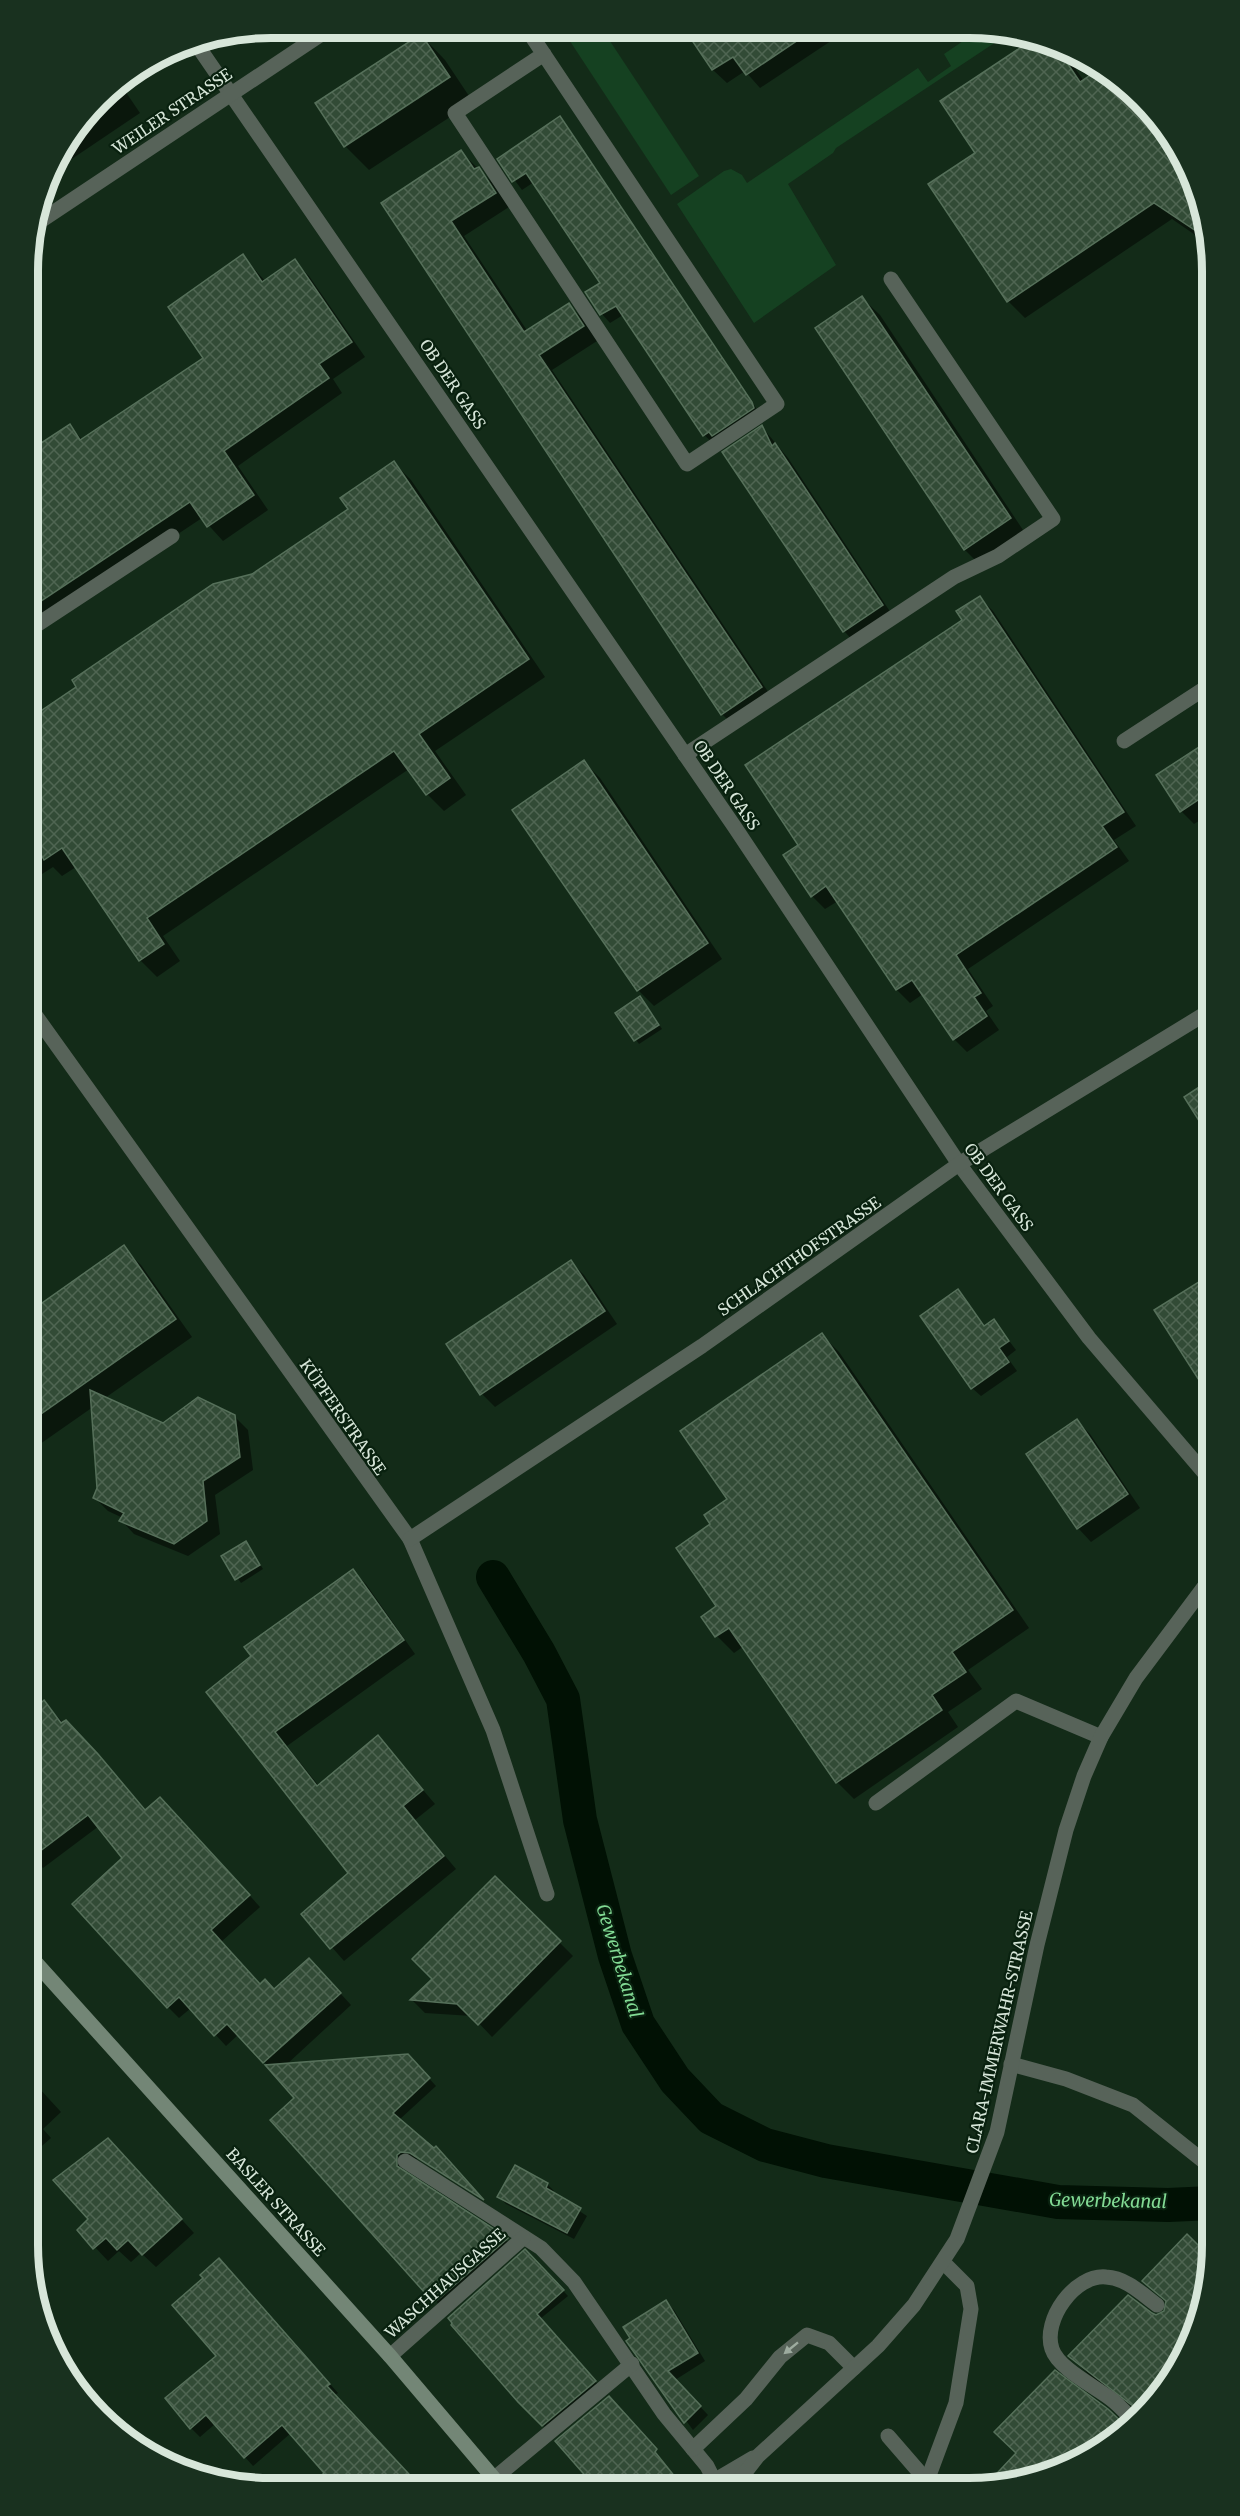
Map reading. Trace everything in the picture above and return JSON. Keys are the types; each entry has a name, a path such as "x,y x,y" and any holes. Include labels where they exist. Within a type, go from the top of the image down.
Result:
{"main road":[{"name":"BASLER STRASSE","path":"38,1968 390,2356 496,2478"}],"street":[{"name":"WEILER STRASSE","path":"43,219 315,38"},
{"path":"533,38 544,54 777,404 687,464 455,113 544,54"},
{"name":"OB DER GASS","path":"200,49 685,755 959,1164 1089,1338 1202,1471"},
{"path":"685,755 954,577 998,556 1053,519 891,279"},
{"path":"38,624 172,536"},
{"path":"1124,741 1202,690"},
{"name":"SCHLACHTHOFSTRASSE","path":"410,1539 702,1346 959,1164 1202,1016"},
{"name":"KÜPFERSTRASSE","path":"38,1019 410,1539 493,1730 547,1894"},
{"name":"CLARA-IMMERWAHR-STRASSE","path":"741,2478 758,2456 854,2368 914,2305 943,2262 968,2215 994,2142 1037,1945 1066,1830 1084,1776 1101,1737 1136,1678 1202,1590"},
{"path":"876,1803 1016,1701 1101,1737"},
{"path":"1011,2064 1077,2083 1133,2105 1202,2160"},
{"name":"WASCHHAUSGASSE","path":"405,2161 541,2248 574,2282 664,2414 693,2448 706,2478"},
{"name":"WASCHHAUSGASSE","path":"390,2356 523,2238"},
{"path":"932,2478 956,2403 971,2309 967,2286 943,2262"},
{"path":"1128,2416 1112,2400 1057,2358 1051,2347 1053,2321 1061,2302 1074,2289 1089,2280 1104,2276 1125,2281 1157,2305"},
{"path":"693,2448 746,2399 780,2357 807,2335 829,2343 854,2368"},
{"path":"504,2478 632,2364"},
{"path":"888,2436 924,2478"},
{"name":"CLARA-IMMERWAHR-STRASSE","path":"719,2478 758,2456"}],"green space":[{"path":"568,38 608,38 699,176 671,195"},
{"path":"968,38 1000,39 836,148 833,153 788,184 836,265 754,323 677,204 724,171 731,169 742,175 747,183 918,68 928,82 951,66 944,54"}],"building":[{"path":"415,38 424,38 450,77 344,147 315,103"},
{"path":"690,38 801,38 746,75 733,57 712,70"},
{"path":"1026,44 1063,57 1080,82 1093,73 1123,95 1145,117 1163,141 1185,181 1195,210 1200,233 1154,203 1007,302 928,184 975,153 940,101"},
{"path":"560,116 752,402 754,408 712,436 709,432 703,436 616,306 600,315 585,292 600,283 526,173 512,182 497,159"},
{"path":"461,150 474,169 479,167 496,193 451,221 524,332 569,303 584,326 539,355 762,687 721,715 381,203"},
{"path":"243,254 262,282 295,259 352,342 319,364 329,378 224,451 254,495 207,527 190,502 38,603 38,445 70,424 80,440 203,358 168,307"},
{"path":"862,296 1011,518 964,550 815,328"},
{"path":"762,425 772,446 775,443 883,605 843,632 722,452"},
{"path":"394,461 529,659 419,734 450,778 426,795 394,751 147,918 164,944 139,961 62,848 44,860 38,849 38,713 76,687 72,680 213,584 252,574 348,509 340,498"},
{"path":"980,596 1124,812 1102,826 1117,847 956,955 981,993 974,997 987,1016 953,1040 912,980 896,990 826,886 811,897 783,855 798,845 745,765 962,620 956,611"},
{"path":"1202,745 1202,797 1180,812 1156,775"},
{"path":"584,760 708,943 637,991 512,810"},
{"path":"640,996 659,1025 634,1041 615,1013"},
{"path":"1202,1085 1202,1126 1184,1097"},
{"path":"124,1245 176,1319 38,1416 38,1306"},
{"path":"571,1260 605,1311 480,1395 446,1344"},
{"path":"1202,1280 1202,1385 1154,1310"},
{"path":"958,1289 984,1326 994,1319 1009,1341 999,1348 1009,1362 971,1389 920,1316"},
{"path":"822,1333 1013,1610 952,1652 966,1672 932,1695 942,1710 836,1783 729,1628 715,1637 701,1617 716,1606 676,1548 710,1524 704,1515 727,1499 680,1431"},
{"path":"90,1390 163,1423 198,1397 235,1415 240,1457 203,1481 207,1521 174,1544 119,1521 124,1513 93,1498 97,1488"},
{"path":"1077,1419 1128,1494 1077,1529 1026,1454"},
{"path":"246,1541 260,1565 235,1580 221,1556"},
{"path":"353,1569 404,1640 275,1732 317,1786 378,1735 423,1790 403,1806 444,1856 330,1949 301,1914 348,1873 206,1692 251,1656 244,1647"},
{"path":"44,1700 61,1723 66,1720 145,1810 160,1797 250,1895 211,1930 260,1984 265,1979 274,1989 309,1958 341,1993 263,2063 227,2024 214,2036 179,1997 167,2008 72,1904 122,1858 88,1815 38,1853 38,1706"},
{"path":"495,1876 561,1941 478,2025 457,2004 410,2000 432,1979 412,1959"},
{"path":"408,2054 430,2078 393,2113 434,2148 436,2146 484,2200 410,2153 401,2152 397,2155 397,2166 508,2238 434,2303 270,2120 294,2098 265,2065"},
{"path":"108,2138 182,2219 142,2255 128,2240 117,2250 106,2238 93,2249 77,2230 88,2219 53,2180"},
{"path":"515,2165 548,2183 546,2188 581,2208 567,2233 497,2197"},
{"path":"1187,2234 1202,2249 1201,2276 1195,2306 1185,2335 1163,2375 1134,2407 1068,2356 1128,2295 1156,2315 1164,2311 1166,2301 1142,2281"},
{"path":"525,2249 564,2290 537,2314 596,2381 542,2426 518,2402 451,2325 448,2318"},
{"path":"219,2258 330,2384 327,2386 413,2478 318,2478 324,2473 282,2425 244,2458 206,2415 190,2429 165,2398 216,2356 172,2305 203,2278 200,2275"},
{"path":"666,2300 698,2353 668,2371 701,2406 684,2423 626,2341 630,2338 623,2327"},
{"path":"1055,2370 1108,2409 1122,2422 1099,2439 1059,2461 1030,2471 993,2477 1016,2453 994,2432"},
{"path":"609,2396 657,2449 655,2452 676,2478 587,2478 555,2441"}],"waterway":[{"name":"Gewerbekanal","path":"493,1577 539,1653 563,1699 580,1820 615,1956 638,2024 675,2080 711,2118 765,2145 826,2161 1058,2202 1168,2205 1202,2203"}]}
